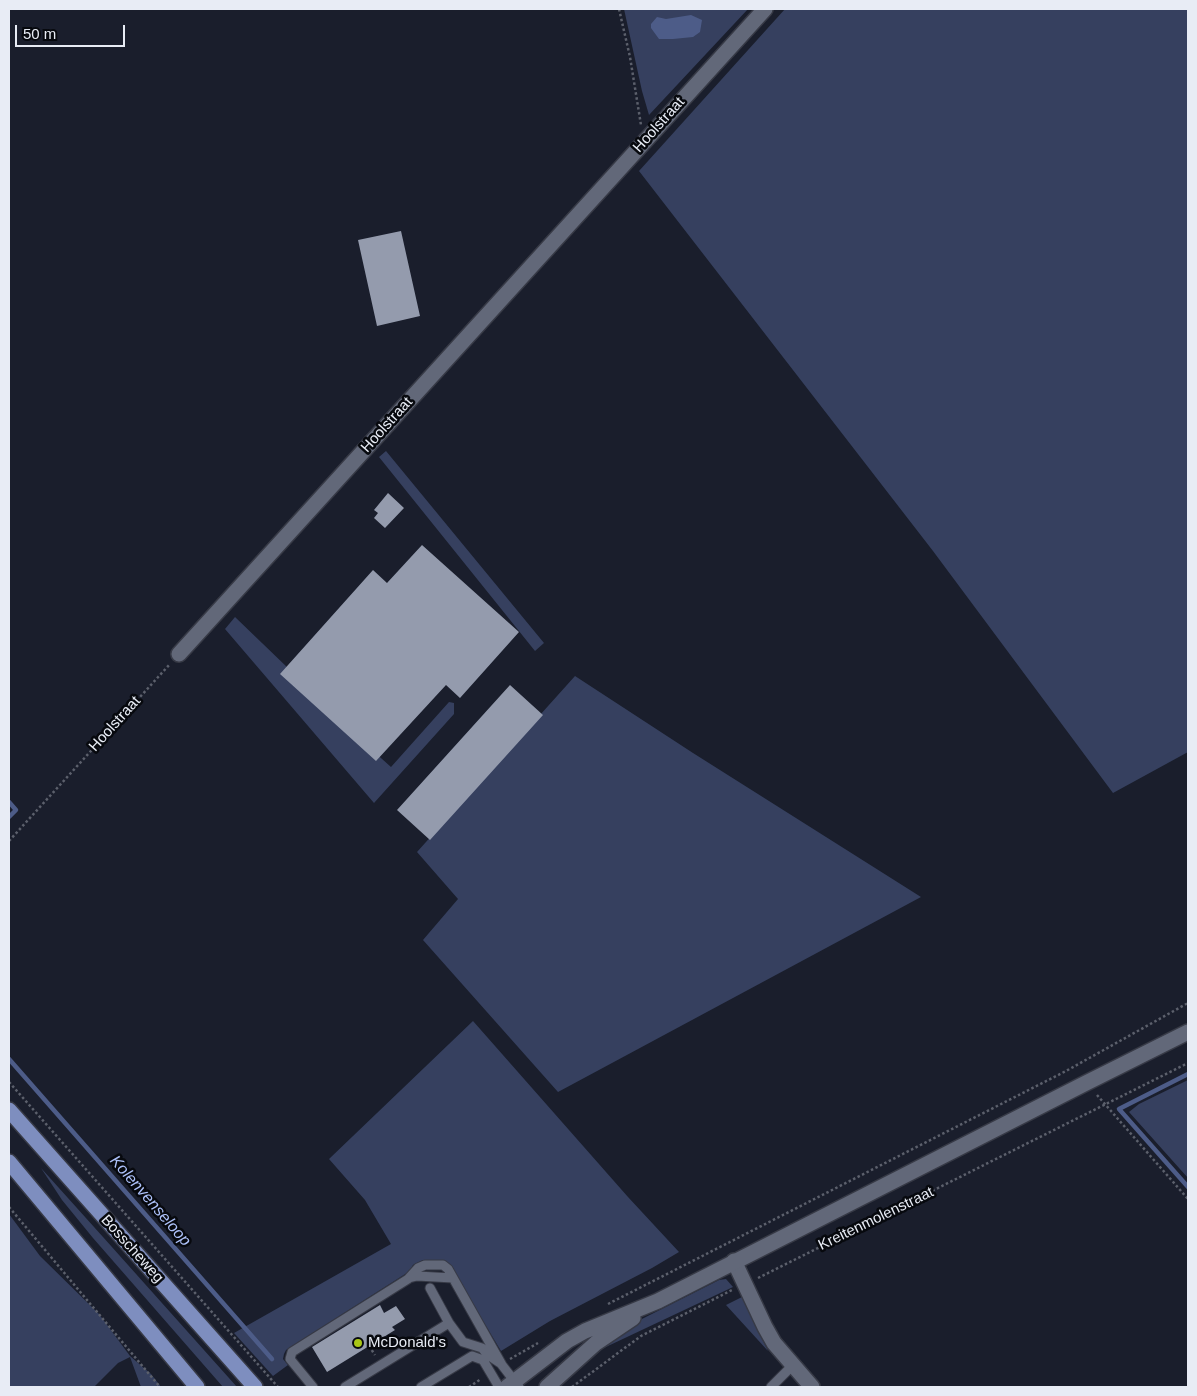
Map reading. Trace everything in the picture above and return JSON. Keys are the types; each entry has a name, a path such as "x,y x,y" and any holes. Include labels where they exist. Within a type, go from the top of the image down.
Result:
{"main road":[{"name":"Bosscheweg","path":"9,1110 255,1387"},
{"path":"9,1162 197,1387"}],"street":[{"name":"Hoolstraat","path":"179,654 648,136 766,9"},
{"name":"Kreitenmolenstraat","path":"514,1385 566,1341 585,1331 658,1301 1188,1032"},
{"path":"734,1261 774,1343 812,1387"},
{"name":"Kreitenmolenstraat","path":"547,1387 596,1343 658,1301"}],"lane":[{"path":"313,1387 290,1359 292,1352 408,1279 418,1268 425,1264 445,1266 514,1385"},
{"path":"430,1288 449,1323 463,1342 482,1348 488,1356 502,1365"},
{"path":"345,1387 449,1323"},
{"path":"422,1387 472,1356 483,1360 499,1387"},
{"path":"771,1387 793,1366"}],"path":[{"path":"619,9 630,57 642,130 648,136"},
{"name":"Hoolstraat","path":"9,840 179,654"},
{"path":"616,1300 1066,1071 1188,1003"},
{"name":"Kreitenmolenstraat","path":"572,1387 641,1336 1188,1063"},
{"path":"9,1082 278,1387"},
{"path":"1086,1083 1188,1199"},
{"path":"9,1207 160,1387"}],"shaded area":[{"path":"624,9 748,9 649,115"},
{"path":"785,9 1188,9 1188,752 1113,793 933,551 639,171"},
{"path":"691,15 702,20 700,32 693,37 659,39 651,28 651,24 657,17 666,19"},
{"path":"386,451 544,643 535,651 379,457"},
{"path":"235,617 289,669 286,673 391,767 449,702 454,703 454,714 374,803 225,629"},
{"path":"575,676 921,897 558,1092 423,940 458,899 417,852"},
{"path":"473,1021 679,1252 550,1321 501,1351 448,1263 444,1261 423,1260 413,1265 410,1271 286,1350 283,1359 288,1365 273,1376 234,1333 391,1244 365,1200 329,1159"},
{"path":"1188,1080 1188,1178 1129,1112 1139,1104"},
{"path":"41,1168 237,1387 223,1387 93,1238 62,1200"},
{"path":"9,1214 40,1256 99,1314 130,1356 151,1374 161,1387 141,1387 130,1357 118,1363 94,1387 9,1387"},
{"path":"726,1279 733,1287 591,1354 632,1324 719,1280"},
{"path":"742,1297 768,1351 726,1305"}],"building":[{"path":"401,231 420,316 377,326 358,240"},
{"path":"388,493 404,508 385,528 374,518 378,513 374,510"},
{"path":"422,545 519,632 460,698 446,685 376,761 280,674 373,570 387,583"},
{"path":"510,685 543,715 430,840 397,810"},
{"path":"380,1305 384,1313 396,1306 405,1319 392,1327 395,1330 327,1372 312,1347"}],"waterway":[{"name":"Kolenvenseloop","path":"9,802 16,810 9,817"},
{"name":"Kolenvenseloop","path":"9,1059 272,1359"},
{"path":"1188,1074 1119,1109 1188,1187"}],"place":[{"name":"McDonald's","path":"358,1343"}]}
